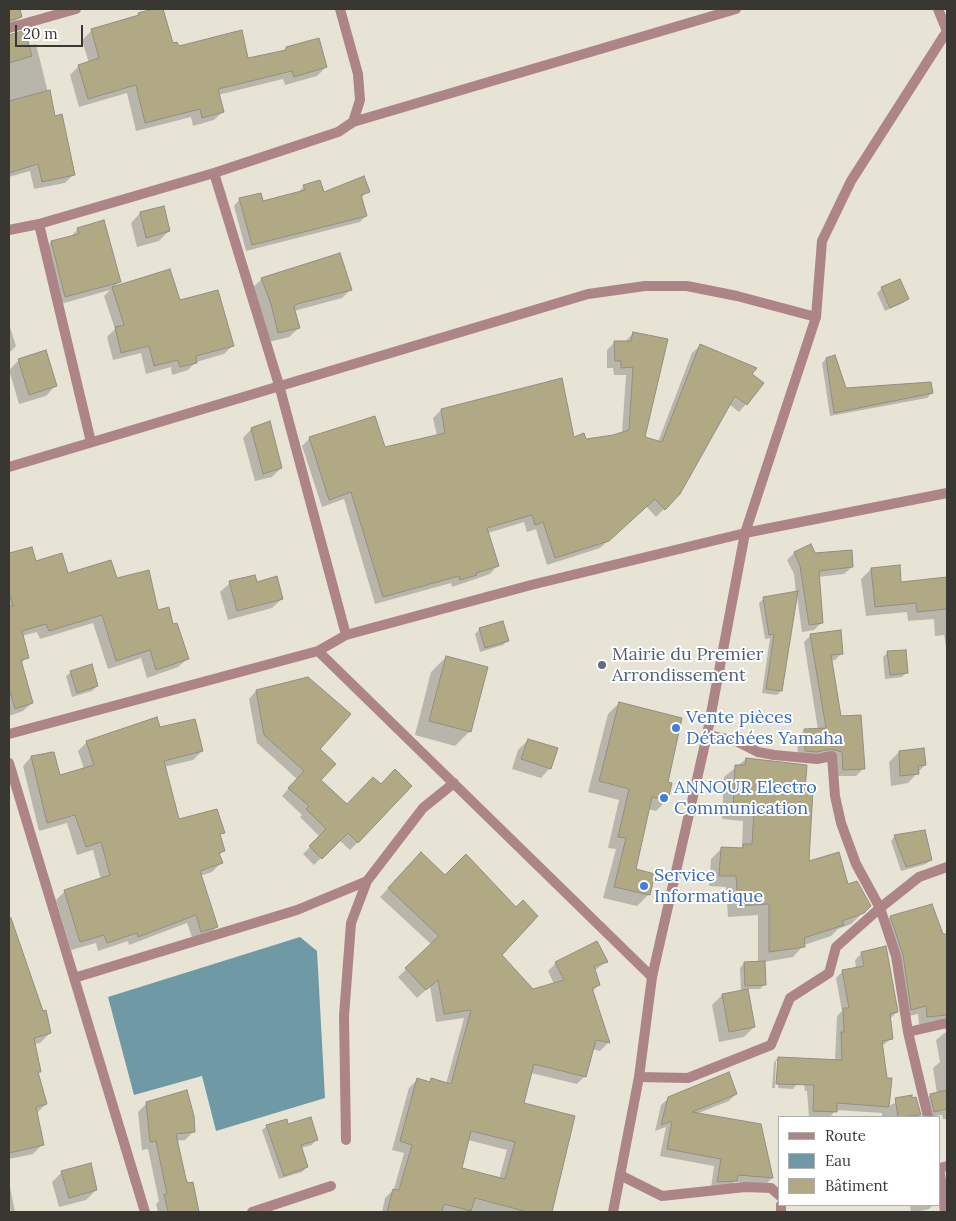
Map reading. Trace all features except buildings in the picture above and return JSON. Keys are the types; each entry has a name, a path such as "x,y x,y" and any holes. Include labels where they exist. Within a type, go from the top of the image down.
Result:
{"street":[{"path":"9,28 76,9"},
{"path":"340,9 358,74 360,100 353,122"},
{"path":"9,230 39,224 214,173 338,132 353,122 736,9"},
{"path":"613,1212 639,1077 652,977 707,735 745,533 816,317 822,241 852,181 947,31 938,9"},
{"path":"214,173 279,385 346,635"},
{"path":"39,224 91,442"},
{"path":"9,467 279,385 426,344 588,294 645,286 687,286 737,296 816,317"},
{"path":"9,734 318,651 346,635 531,585 745,533 947,493"},
{"path":"318,651 652,977"},
{"path":"707,735 736,741 758,752 774,755 817,759 832,756 835,796 841,823 856,864 880,908 896,956 908,1032 928,1116"},
{"path":"9,763 145,1212"},
{"path":"346,1140 344,1016 351,923 367,881 423,808 454,784"},
{"path":"639,1077 688,1078 771,1044 790,998 829,973 836,947 919,877 947,867"},
{"path":"74,978 297,910 367,881"},
{"path":"908,1032 947,1023"},
{"path":"620,1175 662,1196 745,1188 771,1188 778,1194"},
{"path":"941,1181 945,1212"},
{"path":"252,1212 331,1186"}],"water":[{"path":"300,937 317,951 325,1098 216,1131 202,1076 134,1095 108,997"}],"place":[{"name":"Mairie du Premier Arrondissement","path":"602,665"},
{"name":"Vente pièces Détachées Yamaha","path":"676,728"},
{"name":"ANNOUR Electro Communication","path":"664,798"},
{"name":"Service Informatique","path":"644,886"}]}
